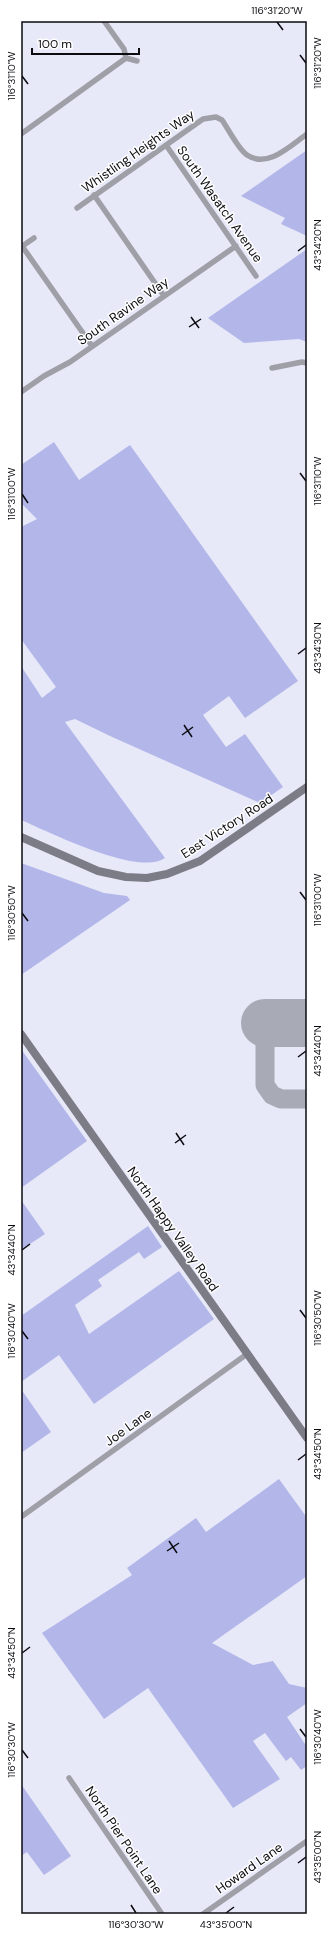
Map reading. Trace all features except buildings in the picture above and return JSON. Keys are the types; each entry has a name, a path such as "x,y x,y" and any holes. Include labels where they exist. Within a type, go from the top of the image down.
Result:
{"main road":[{"name":"East Victory Road","path":"21,837 98,872 126,877 147,878 167,874 200,862 307,787"},
{"name":"North Happy Valley Road","path":"21,1034 307,1438"}],"street":[{"path":"104,21 124,50 126,58"},
{"path":"126,58 137,61"},
{"path":"21,134 126,58"},
{"name":"Whistling Heights Way","path":"77,208 203,119 216,117 222,120 247,155 254,158 272,158 307,134"},
{"name":"South Wasatch Avenue","path":"166,145 256,276"},
{"path":"94,195 164,296"},
{"path":"34,238 22,247 92,346"},
{"name":"South Ravine Way","path":"21,392 44,376 70,362 236,246"},
{"path":"272,368 302,362 307,363"},
{"name":"Joe Lane","path":"21,1517 247,1354"},
{"name":"North Pier Point Lane","path":"69,1778 162,1914"},
{"name":"Howard Lane","path":"203,1914 307,1841"}],"shaded area":[{"path":"307,150 307,236 281,224 285,218 241,196"},
{"path":"307,249 307,342 299,339 244,343 208,318"},
{"path":"54,442 79,480 130,445 298,681 245,718 229,696 203,715 226,747 245,734 283,787 260,803 75,719 65,722 165,858 152,862 135,862 94,851 21,820 21,666 42,698 56,687 21,639 21,527 37,519 21,503 21,465"},
{"path":"21,863 104,893 127,896 130,900 21,975"},
{"path":"21,1049 87,1141 21,1188"},
{"path":"21,1200 45,1234 21,1250"},
{"path":"148,1226 162,1247 144,1259 139,1252 98,1280 102,1286 75,1305 89,1334 179,1271 214,1319 94,1404 59,1355 21,1382 21,1316"},
{"path":"21,1389 51,1432 21,1453"},
{"path":"279,1479 305,1515 307,1514 307,1576 212,1643 253,1665 273,1661 289,1684 307,1688 307,1703 287,1717 307,1747 307,1766 301,1770 291,1757 286,1761 265,1733 253,1741 280,1779 233,1808 148,1688 104,1719 42,1633 132,1575 127,1568 196,1518 206,1532"},
{"path":"21,1784 71,1856 44,1875 27,1852 21,1856"}],"taxiway":[{"path":"275,1023 265,1041 265,1085 272,1095 281,1099 307,1099"}],"runway":[{"path":"265,1023 307,1023"}]}
